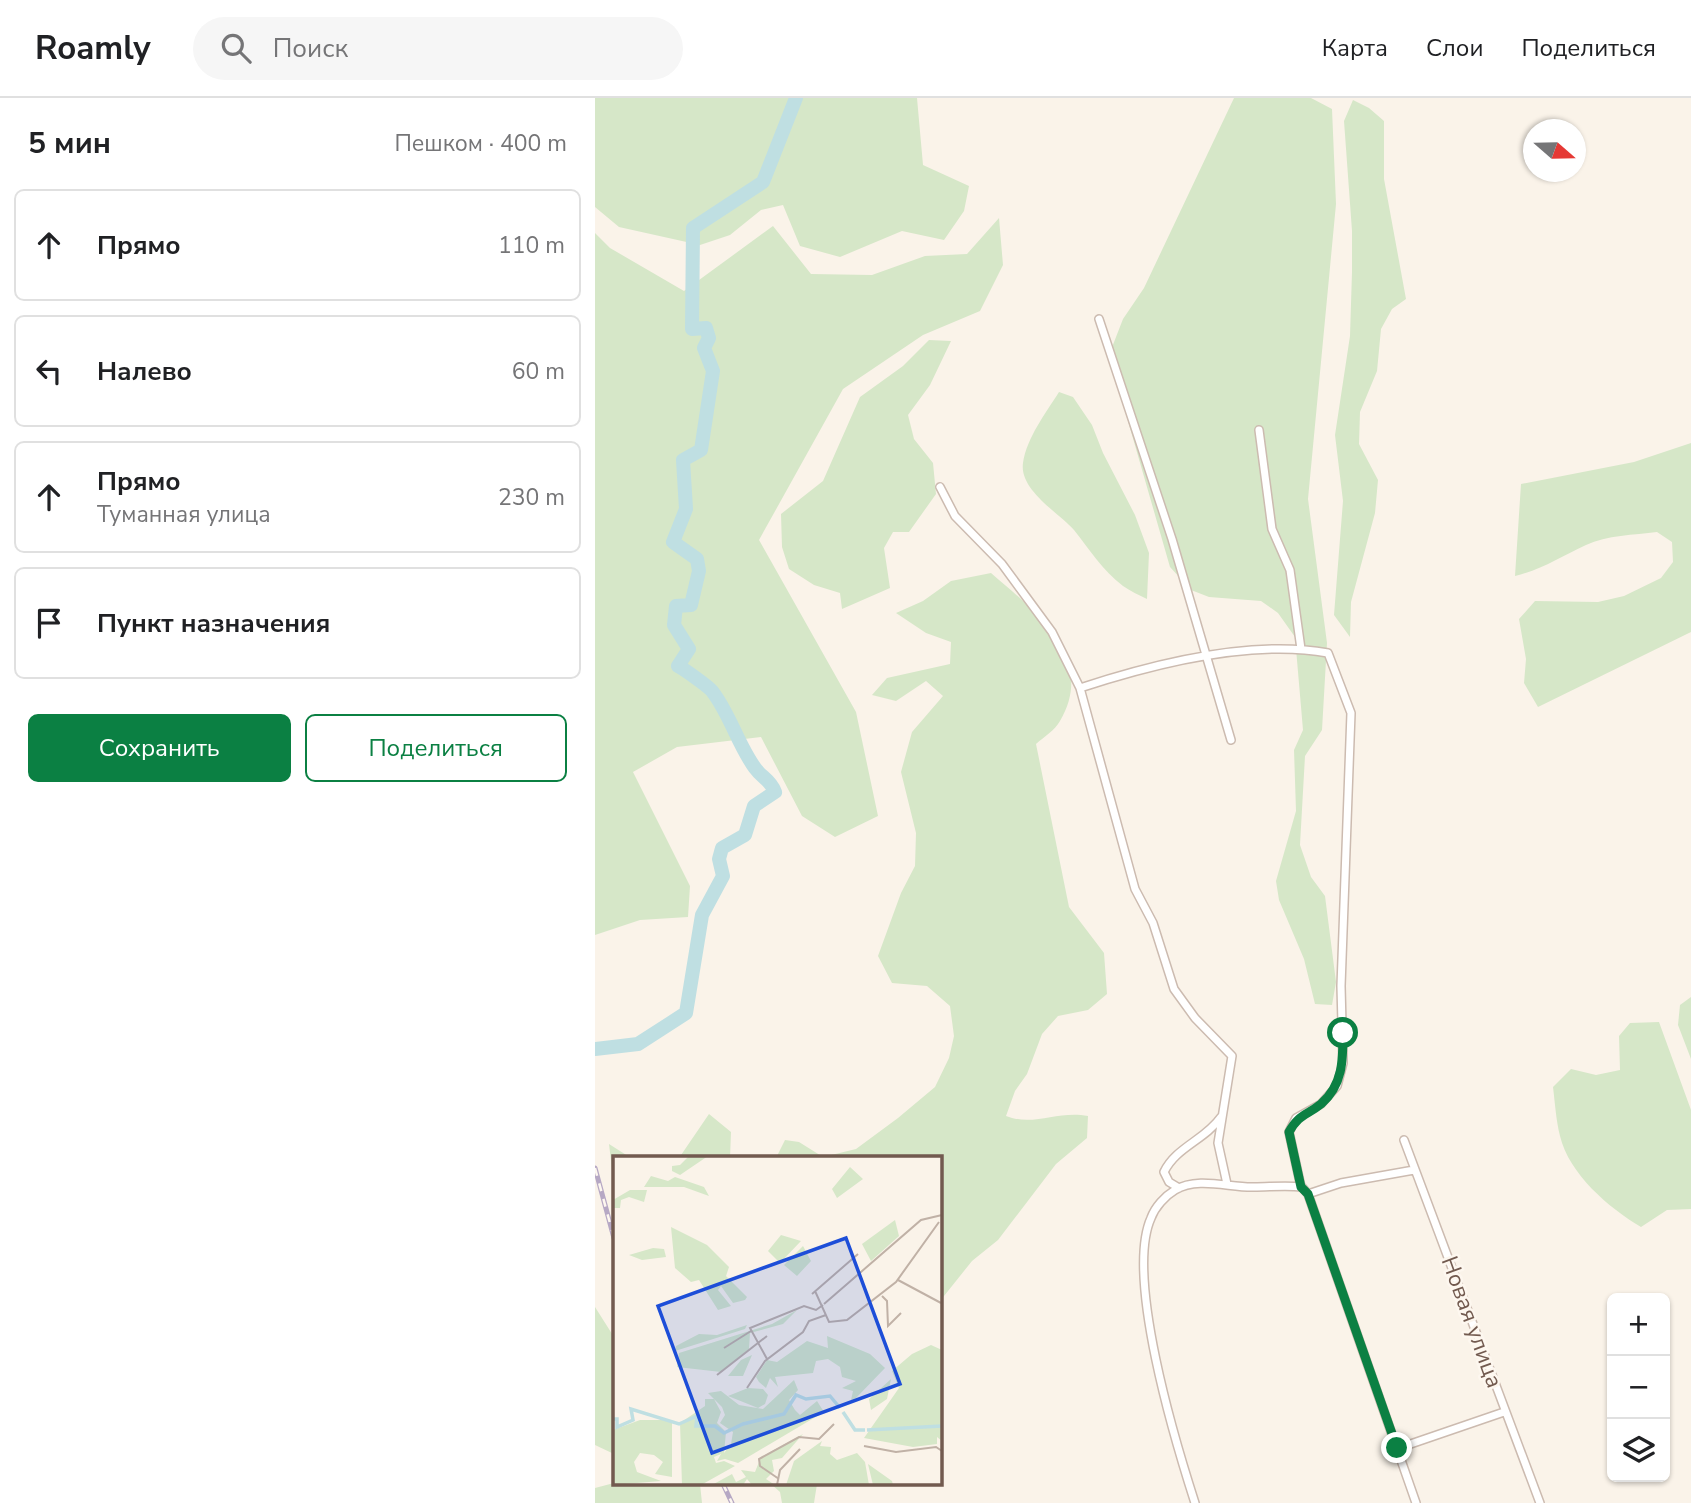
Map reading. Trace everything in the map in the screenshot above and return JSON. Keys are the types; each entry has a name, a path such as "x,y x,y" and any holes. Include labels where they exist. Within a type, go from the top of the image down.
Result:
{"street":[{"path":"1100,319 1172,539 1231,740"},
{"path":"1259,430 1272,529 1290,570 1301,649"},
{"path":"940,487 955,516 1002,564 1052,632 1080,688 1135,889 1153,923 1174,989 1195,1018 1232,1056 1218,1143 1227,1184"},
{"path":"1080,688 1147,666 1207,657 1301,649 1328,653 1351,713 1341,986 1343,1063 1337,1086 1321,1104 1296,1118 1289,1132 1301,1187 1308,1194 1416,1503"},
{"path":"1223,1114 1210,1134 1193,1143 1168,1163 1164,1172 1169,1182 1179,1188 1227,1184 1251,1188 1301,1187"},
{"name":"Новая улица","path":"1404,1140 1540,1503"},
{"path":"1308,1194 1341,1183 1414,1170"},
{"path":"1179,1188 1155,1210 1147,1230 1143,1269 1167,1413 1195,1503"},
{"path":"1397,1448 1504,1412"}],"green space":[{"path":"595,98 917,98 923,165 969,186 964,211 944,240 902,231 840,257 800,246 783,205 761,210 730,235 700,245 619,227 595,207"},
{"path":"1234,98 1311,98 1332,109 1336,204 1308,499 1327,643 1322,730 1305,756 1300,845 1311,877 1325,896 1336,982 1332,1005 1315,1004 1304,959 1279,900 1276,881 1296,811 1294,750 1303,730 1295,637 1278,613 1261,601 1209,597 1191,590 1170,567 1109,355 1123,319 1144,288"},
{"path":"1353,100 1369,108 1384,121 1384,179 1406,299 1392,309 1381,329 1377,371 1360,412 1359,444 1378,480 1375,513 1351,602 1350,637 1334,615 1343,501 1335,435 1350,336 1352,231 1344,121"},
{"path":"999,218 1003,265 980,311 923,335 843,389 759,540 856,712 878,816 835,837 802,816 761,737 677,747 633,772 690,886 688,917 640,920 595,935 595,233 610,248 684,291 773,226 811,274 872,275 925,256 967,254"},
{"path":"929,340 951,341 930,385 908,415 914,439 933,463 936,494 909,532 893,532 884,548 890,588 842,609 840,593 814,585 789,569 782,547 781,514 823,481 860,397 903,366"},
{"path":"1059,392 1073,397 1092,425 1103,453 1135,515 1149,553 1147,599 1126,588 1109,573 1074,530 1033,492 1023,473 1028,444"},
{"path":"1691,443 1691,632 1538,707 1524,683 1526,659 1519,619 1535,601 1598,602 1624,596 1661,578 1673,562 1672,542 1657,532 1603,539 1515,576 1521,484 1634,462"},
{"path":"991,573 1042,620 1066,657 1071,677 1069,698 1058,724 1036,744 1069,907 1104,953 1107,994 1088,1010 1058,1016 1042,1034 1027,1074 1015,1091 1006,1116 1026,1120 1066,1115 1088,1116 1087,1138 1056,1164 998,1240 972,1261 941,1300 941,1156 827,1156 856,1149 935,1087 949,1058 954,1036 950,1006 927,986 892,983 878,956 901,893 915,866 916,833 901,772 912,732 943,696 926,681 896,701 872,695 887,678 950,664 951,642 926,633 896,613 923,601 951,581"},
{"path":"1691,997 1691,1059 1678,1025 1680,1005"},
{"path":"1659,1022 1691,1110 1691,1209 1667,1210 1641,1227 1604,1200 1572,1164 1560,1136 1553,1087 1571,1069 1596,1075 1620,1070 1619,1036 1630,1023"},
{"path":"709,1114 731,1132 730,1156 680,1156"},
{"path":"785,1140 799,1142 821,1156 777,1156"},
{"path":"609,1144 628,1156 613,1156 613,1178"},
{"path":"595,1307 613,1335 613,1454 595,1445"},
{"path":"613,1483 613,1486 700,1486 702,1503 595,1503 595,1488"},
{"path":"773,1486 817,1486 814,1503 782,1503 780,1492"}],"waterway":[{"path":"595,1049 638,1044 686,1013 702,915 723,876 719,859 722,848 745,835 754,806 775,792 749,759 712,691 678,666 689,649 674,625 676,606 691,605 699,571 697,559 673,542 686,509 683,460 701,450 713,371 704,348 709,338 706,328 692,329 693,228 763,182 796,98"}],"railway":[{"path":"595,1168 613,1234"},
{"path":"724,1486 732,1503"}],"route":[{"path":"1343,1033 1343,1063 1337,1086 1321,1104 1296,1118 1289,1132 1301,1187 1308,1194 1397,1448"}]}
